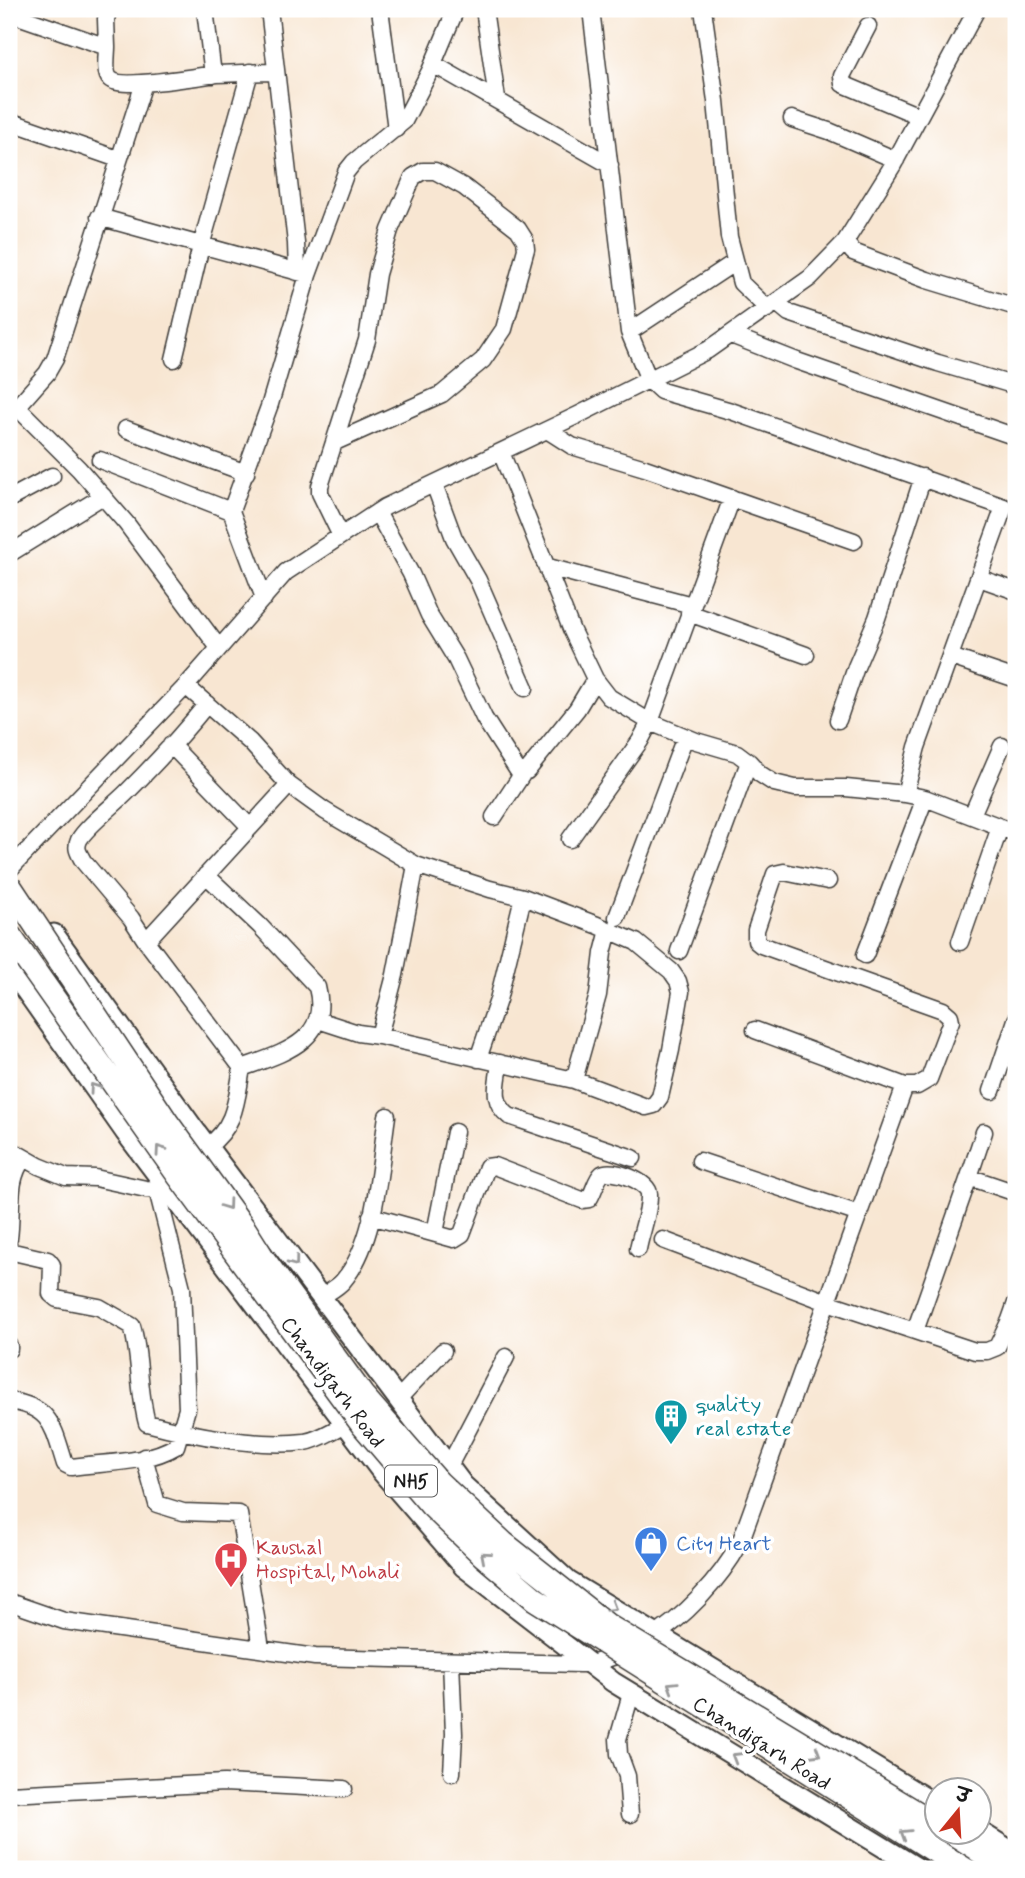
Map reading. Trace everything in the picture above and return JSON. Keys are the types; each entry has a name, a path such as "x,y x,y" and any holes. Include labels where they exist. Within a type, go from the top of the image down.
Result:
{"highway":[{"name":"NH5","path":"9,886 168,1124 264,1260 362,1395 439,1483 503,1543 608,1626 923,1817"},
{"name":"Chandigarh Road","path":"9,935 179,1176 349,1406 432,1506 483,1555 535,1599 964,1869"},
{"path":"972,1846 1008,1869"}],"main road":[{"path":"9,871 208,1147 463,1485 568,1581 923,1796"},
{"path":"9,967 163,1190 381,1471 464,1567 631,1694 919,1869"},
{"path":"993,1840 1016,1854"}],"street":[{"path":"109,9 106,19 108,75 111,80 144,83 213,75 276,72"},
{"path":"205,9 213,75"},
{"path":"269,9 296,243 302,274"},
{"path":"380,9 396,129"},
{"path":"264,598 231,511 270,404 302,274 346,172 354,162 404,121 433,64 456,9"},
{"path":"484,9 497,99"},
{"path":"591,9 629,332 649,380 661,391 731,411 1010,504 979,578 917,747 905,794"},
{"path":"703,9 716,101 729,237 741,283 772,306 789,313 1016,386"},
{"path":"9,871 186,686 286,572 377,513 708,350 810,278 845,242 895,160 977,9"},
{"path":"9,13 107,47"},
{"path":"868,26 842,76 843,84 919,116"},
{"path":"433,64 610,165"},
{"path":"174,359 201,246 250,72"},
{"path":"144,83 55,359 47,373 13,402 103,496 152,556 219,648"},
{"path":"792,119 829,131 895,160"},
{"path":"9,121 118,159"},
{"path":"335,442 442,394 483,360 504,329 526,249 525,240 518,229 464,187 435,171 424,170 413,177 390,230 377,274 367,340 320,486 320,493 341,536"},
{"path":"99,217 302,274"},
{"path":"845,242 853,252 1016,307"},
{"path":"629,332 735,262"},
{"path":"731,335 797,361 1016,437"},
{"path":"126,429 246,473"},
{"path":"547,430 572,446 854,541"},
{"path":"501,453 572,631 595,679 609,697 650,722 685,737 724,747 749,762 760,774 774,783 795,788 846,788 925,798 1016,833"},
{"path":"100,460 231,511"},
{"path":"9,499 52,476"},
{"path":"838,720 881,606 923,477"},
{"path":"434,484 454,538 478,580 525,688"},
{"path":"9,554 103,496"},
{"path":"570,839 640,741 650,722 732,498"},
{"path":"377,513 411,574 429,615 456,659 484,718 502,750 518,771 523,773"},
{"path":"548,567 690,609 806,655"},
{"path":"979,578 1016,591"},
{"path":"951,657 1016,679"},
{"path":"494,817 523,773 577,709 595,679"},
{"path":"186,686 250,742 289,785 326,811 416,864 490,889 613,924 671,971 681,992 660,1097 654,1105 646,1107 573,1080 379,1037 318,1020"},
{"path":"207,704 134,785 85,832 78,842 77,851 94,876 131,918 242,1068 233,1114 221,1137 208,1147"},
{"path":"573,1080 598,995 603,953 685,737"},
{"path":"171,745 250,827"},
{"path":"972,815 1002,746"},
{"path":"679,951 749,762"},
{"path":"146,941 289,785"},
{"path":"865,955 925,798"},
{"path":"960,942 1000,827"},
{"path":"379,1037 395,975 416,864"},
{"path":"755,1030 905,1086 918,1086 929,1079 950,1025 949,1014 761,945 755,939 775,874 784,872 828,881"},
{"path":"206,875 260,926 317,987 320,1000 318,1020 312,1033 281,1054 242,1068"},
{"path":"478,1059 498,1000 523,897"},
{"path":"992,1091 1016,1020"},
{"path":"500,1063 496,1100 500,1109 509,1116 632,1158"},
{"path":"9,1602 64,1621 315,1657 591,1664 629,1651 657,1634 713,1580 740,1543 905,1086"},
{"path":"321,1297 341,1283 362,1253 371,1216 387,1116"},
{"path":"435,1233 455,1132"},
{"path":"915,1331 984,1132"},
{"path":"9,1149 66,1177 113,1180 163,1190 182,1288 187,1409 182,1433 176,1446 168,1451 71,1468 65,1464 55,1432 43,1412 28,1404 9,1402"},
{"path":"9,1236 11,1194 19,1164 24,1157"},
{"path":"700,1161 859,1214"},
{"path":"371,1216 453,1238 462,1234 487,1167 494,1166 582,1200 589,1199 600,1178 609,1172 641,1181 648,1187 649,1196 638,1249"},
{"path":"970,1177 1016,1193"},
{"path":"663,1240 827,1302 975,1351 998,1347 1013,1321 1016,1303"},
{"path":"9,1251 48,1260 52,1265 51,1294 57,1299 99,1307 132,1326 147,1423 182,1433 222,1439 307,1442 346,1424"},
{"path":"398,1399 443,1351"},
{"path":"449,1466 506,1357"},
{"path":"144,1457 157,1504 183,1512 239,1514 261,1648"},
{"path":"451,1661 454,1734 452,1773"},
{"path":"630,1814 627,1776 619,1754 618,1740 631,1694"},
{"path":"9,1794 224,1783 344,1789"}],"place":[{"name":"quality real estate","path":"671,1446"},
{"name":"City Heart","path":"651,1573"},
{"name":"Kaushal Hospital, Mohali","path":"231,1589"}]}
